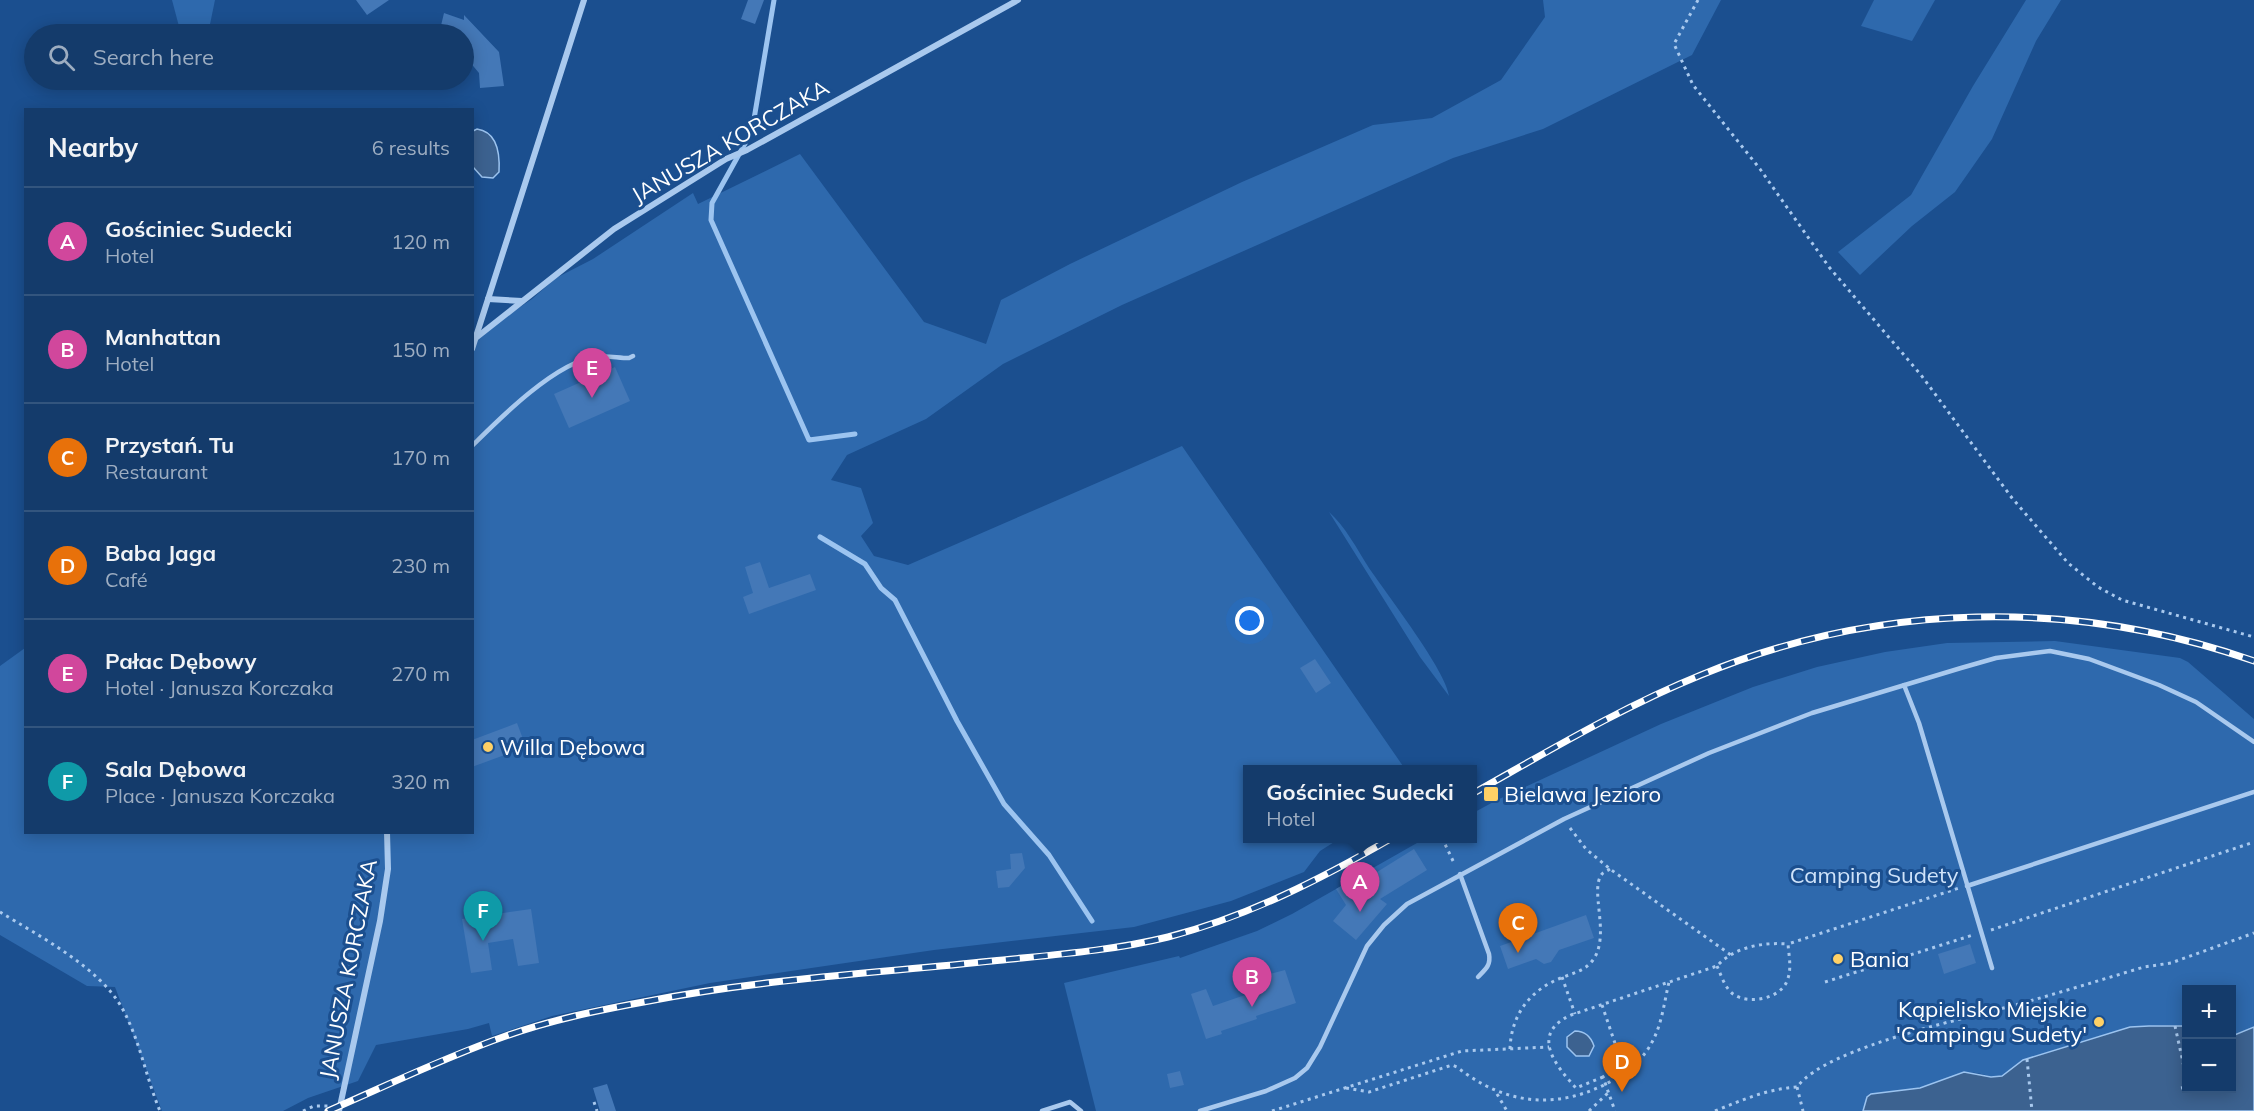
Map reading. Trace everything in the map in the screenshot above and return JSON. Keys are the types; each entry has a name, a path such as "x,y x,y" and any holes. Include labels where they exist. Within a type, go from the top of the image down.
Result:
{"street":[{"name":"JANUSZA KORCZAKA","path":"474,344 584,0"},
{"name":"JANUSZA KORCZAKA","path":"477,337 614,229 726,159 747,150 1018,0"},
{"path":"488,299 522,301"},
{"name":"JANUSZA KORCZAKA","path":"339,1109 380,921 388,870 387,834"}],"lane":[{"path":"474,444 555,372 595,357 629,358 633,356"},
{"path":"1200,1111 1266,1091 1295,1078 1307,1068 1325,1038 1366,946 1407,904 1564,819 1692,760 1812,713 1996,658 2050,651 2089,659 2167,688 2213,713 2254,742"},
{"path":"1904,685 1919,723 1992,968"},
{"path":"1966,886 2254,792"},
{"path":"1460,874 1489,954 1488,967 1478,977"},
{"path":"1042,1111 1070,1102 1081,1111"}],"path":[{"path":"1698,0 1674,44 1693,85 1760,169 1829,267 1921,375 2012,498 2061,555 2098,586 2122,600 2254,637"},
{"path":"1564,819 1586,849 1610,869 1731,955"},
{"path":"1825,982 1981,933 2254,842"},
{"path":"1444,843 1460,874"},
{"path":"1510,1049 1513,1027 1526,1002 1544,986 1583,969 1596,955 1601,937 1599,882 1602,874 1610,869"},
{"path":"1602,1005 1622,1062 1603,1077 1576,1088 1553,1060 1549,1047 1555,1027 1565,1018 1575,1014 1717,966 1731,955 1757,945 1788,944 1966,886"},
{"path":"0,912 76,961 113,994 127,1019 160,1111"},
{"path":"1715,1111 1751,1096 1782,1088 1797,1087 1806,1077 1864,1047 2144,967 2171,963 2254,933"},
{"path":"1717,966 1722,980 1734,994 1753,1000 1773,995 1787,984 1791,967 1788,944"},
{"path":"1563,977 1575,1014"},
{"path":"1346,1088 1367,1092 1452,1065 1496,1092 1526,1100 1550,1101 1573,1098 1606,1084 1630,1067 1650,1046 1660,1021 1669,982"},
{"path":"2175,1026 2182,1055"},
{"path":"1272,1111 1462,1051 1549,1047"},
{"path":"2027,1059 2031,1111"},
{"path":"1603,1077 1616,1111"},
{"path":"1797,1087 1803,1111"},
{"path":"1496,1092 1507,1111"},
{"path":"1589,1111 1610,1092"},
{"path":"594,1102 597,1111"},
{"path":"303,1111 314,1107 339,1109"}],"green space":[{"path":"172,0 215,0 210,24 178,24"},
{"path":"1543,0 1721,0 1692,55 1543,129 1453,158 1122,305 1003,364 926,419 847,455 831,480 861,488 873,523 861,536 874,556 908,565 1182,446 1402,765 1243,765 1243,843 1333,843 1320,851 1304,872 1231,901 1134,927 934,950 710,983 552,1016 492,1036 489,1023 468,1029 376,1045 358,1081 308,1098 283,1111 162,1111 115,987 87,986 0,935 0,666 24,649 24,834 474,834 474,338 532,299 556,278 593,259 693,193 698,204 800,154 924,322 986,344 1001,300 1070,264 1242,182 1373,125 1432,118 1501,80 1545,17"},
{"path":"1874,0 1935,0 1912,41 1861,26"},
{"path":"2026,0 2061,0 2036,41 1992,139 1955,192 1912,226 1860,275 1838,252 1911,195 1973,86"},
{"path":"1329,512 1346,531 1427,652 1446,685 1449,696 1420,657"},
{"name":"Camping Sudety","path":"2055,641 2180,658 2188,662 2254,719 2254,1038 2236,1038 2236,985 2182,985 2182,1026 2166,1025 2125,1030 2023,1060 2015,1066 2010,1082 1976,1073 1956,1075 1936,1111 1096,1111 1064,983 1179,956 1180,958 1257,931 1292,914 1417,843 1477,843 1477,811 1497,800 1661,724 1753,687 1817,667 1885,652 1947,643"}],"shaded area":[{"path":"477,129 489,134 496,145 499,172 493,178 482,177 474,168 474,130"},
{"path":"2182,1026 2182,1093 2236,1093 2236,1034 2254,1027 2254,1111 1863,1111 1867,1097 1871,1094 1920,1088 1964,1072 1991,1077 2002,1076 2023,1060 2130,1027"},
{"path":"1575,1031 1585,1033 1591,1040 1594,1046 1589,1056 1576,1056 1567,1047 1567,1037"}],"building":[{"path":"356,0 389,0 367,15"},
{"path":"748,0 764,0 755,24 741,19"},
{"path":"444,13 464,20 464,15 473,24 441,24"},
{"path":"474,26 499,52 504,86 480,88 479,73 474,67"},
{"path":"615,367 630,401 569,428 554,394"},
{"path":"760,562 769,588 810,574 816,590 749,614 743,597 753,593 745,567"},
{"path":"1315,659 1331,683 1316,693 1300,668"},
{"path":"517,723 526,747 474,766 474,739"},
{"path":"1414,849 1427,870 1380,899 1387,904 1356,940 1333,921 1346,905 1336,889 1358,876 1361,882"},
{"path":"1022,853 1025,868 1009,887 998,888 996,871 1011,869 1010,854"},
{"path":"531,909 539,963 518,966 513,939 488,943 492,970 471,973 462,919"},
{"path":"1586,915 1594,938 1559,950 1551,962 1544,964 1536,959 1508,969 1500,946"},
{"path":"1970,944 1976,963 1944,974 1938,954"},
{"path":"1285,970 1296,1003 1256,1016 1257,1019 1221,1031 1222,1034 1206,1039 1191,994 1206,989 1213,1006 1268,985 1266,975"},
{"path":"1180,1071 1184,1085 1170,1088 1167,1074"},
{"path":"607,1084 616,1111 600,1111 593,1088"}],"waterway":[{"path":"774,0 752,131 712,203 711,220 809,440 855,434"},
{"path":"820,537 865,564 881,588 895,600 957,721 1004,804 1049,855 1092,921"}],"railway":[{"path":"1477,791 1642,701 1701,675 1768,651 1837,633 1906,622 1976,617 2047,618 2117,626 2186,641 2254,661"},
{"path":"328,1111 503,1037 612,1008 734,987 1081,952 1168,937 1227,918 1284,895 1383,843"}],"place":[{"name":"Pałac Dębowy","path":"592,398"},
{"name":"Willa Dębowa","path":"488,747"},
{"name":"Bielawa Jezioro","path":"1491,794"},
{"name":"Gościniec Sudecki","path":"1360,912"},
{"name":"Sala Dębowa","path":"483,941"},
{"name":"Przystań. Tu","path":"1518,953"},
{"name":"Bania","path":"1838,959"},
{"name":"Manhattan","path":"1252,1007"},
{"name":"Kąpielisko Miejskie 'Campingu Sudety'","path":"2099,1022"},
{"name":"Baba Jaga","path":"1622,1092"}]}
